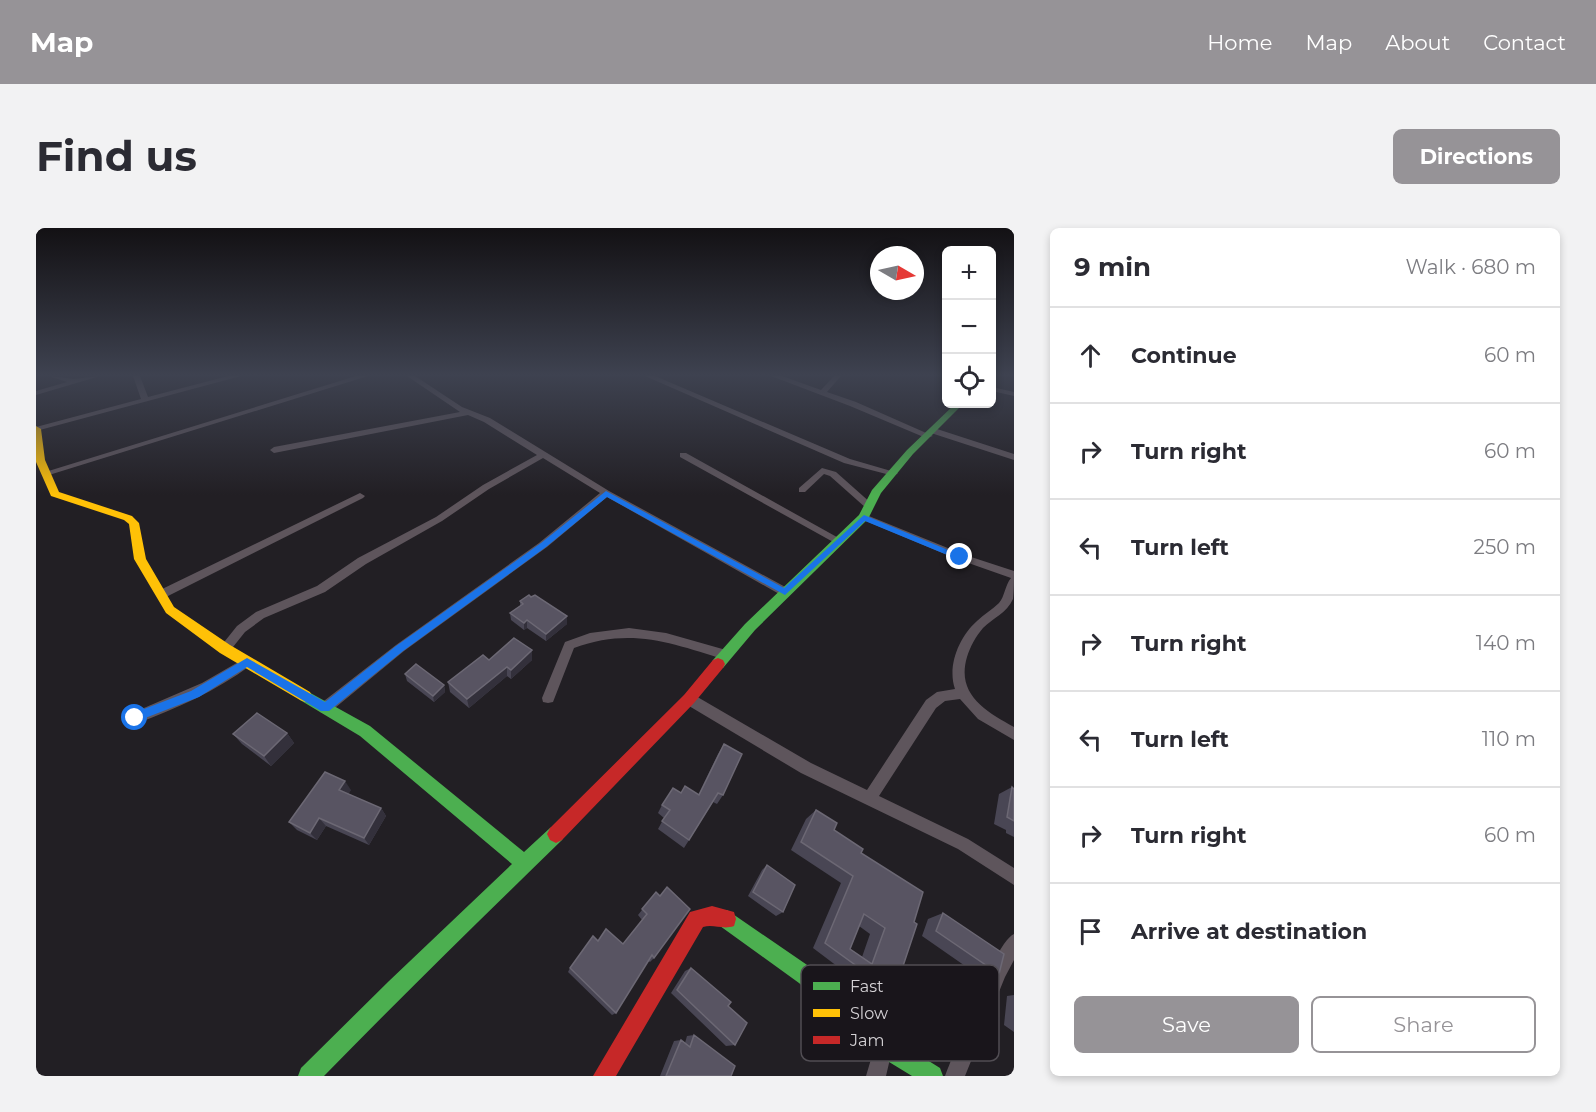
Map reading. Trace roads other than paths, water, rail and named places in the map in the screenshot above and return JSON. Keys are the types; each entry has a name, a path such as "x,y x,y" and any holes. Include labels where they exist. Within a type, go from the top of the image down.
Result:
{"street":[{"path":"87,416 37,429 38,450 56,495 128,518 134,523 140,559 170,610 225,649 380,743 526,865"},
{"path":"46,473 235,416"},
{"path":"274,450 455,416"},
{"path":"474,416 500,428 606,493 785,592"},
{"path":"741,416 847,461 894,473"},
{"path":"883,416 931,434 1014,458"},
{"path":"309,1076 396,988 526,865 689,699 726,655 785,592 867,512 876,492 910,452 948,416"},
{"path":"225,649 241,629 260,615 321,590 362,561 439,519 475,493 543,455"},
{"path":"682,455 839,541"},
{"path":"802,490 826,470 833,474 867,512 960,557 1014,575"},
{"path":"325,708 400,648 530,555 606,493"},
{"path":"162,594 360,496"},
{"path":"1014,581 1004,604 987,616 974,631 961,655 956,676 961,694 971,707 989,721 1014,734"},
{"path":"548,698 569,645 591,635 616,631 650,633 726,655"},
{"path":"135,718 195,694 228,676 247,662"},
{"path":"870,798 932,704 942,696 961,694"},
{"path":"689,699 806,768 963,844 1014,878"},
{"path":"604,1076 697,919 712,915 730,920 801,972"},
{"path":"999,969 1014,944"},
{"path":"876,1076 880,1061"},
{"path":"908,1061 932,1076"},
{"path":"955,1076 961,1061"}]}
